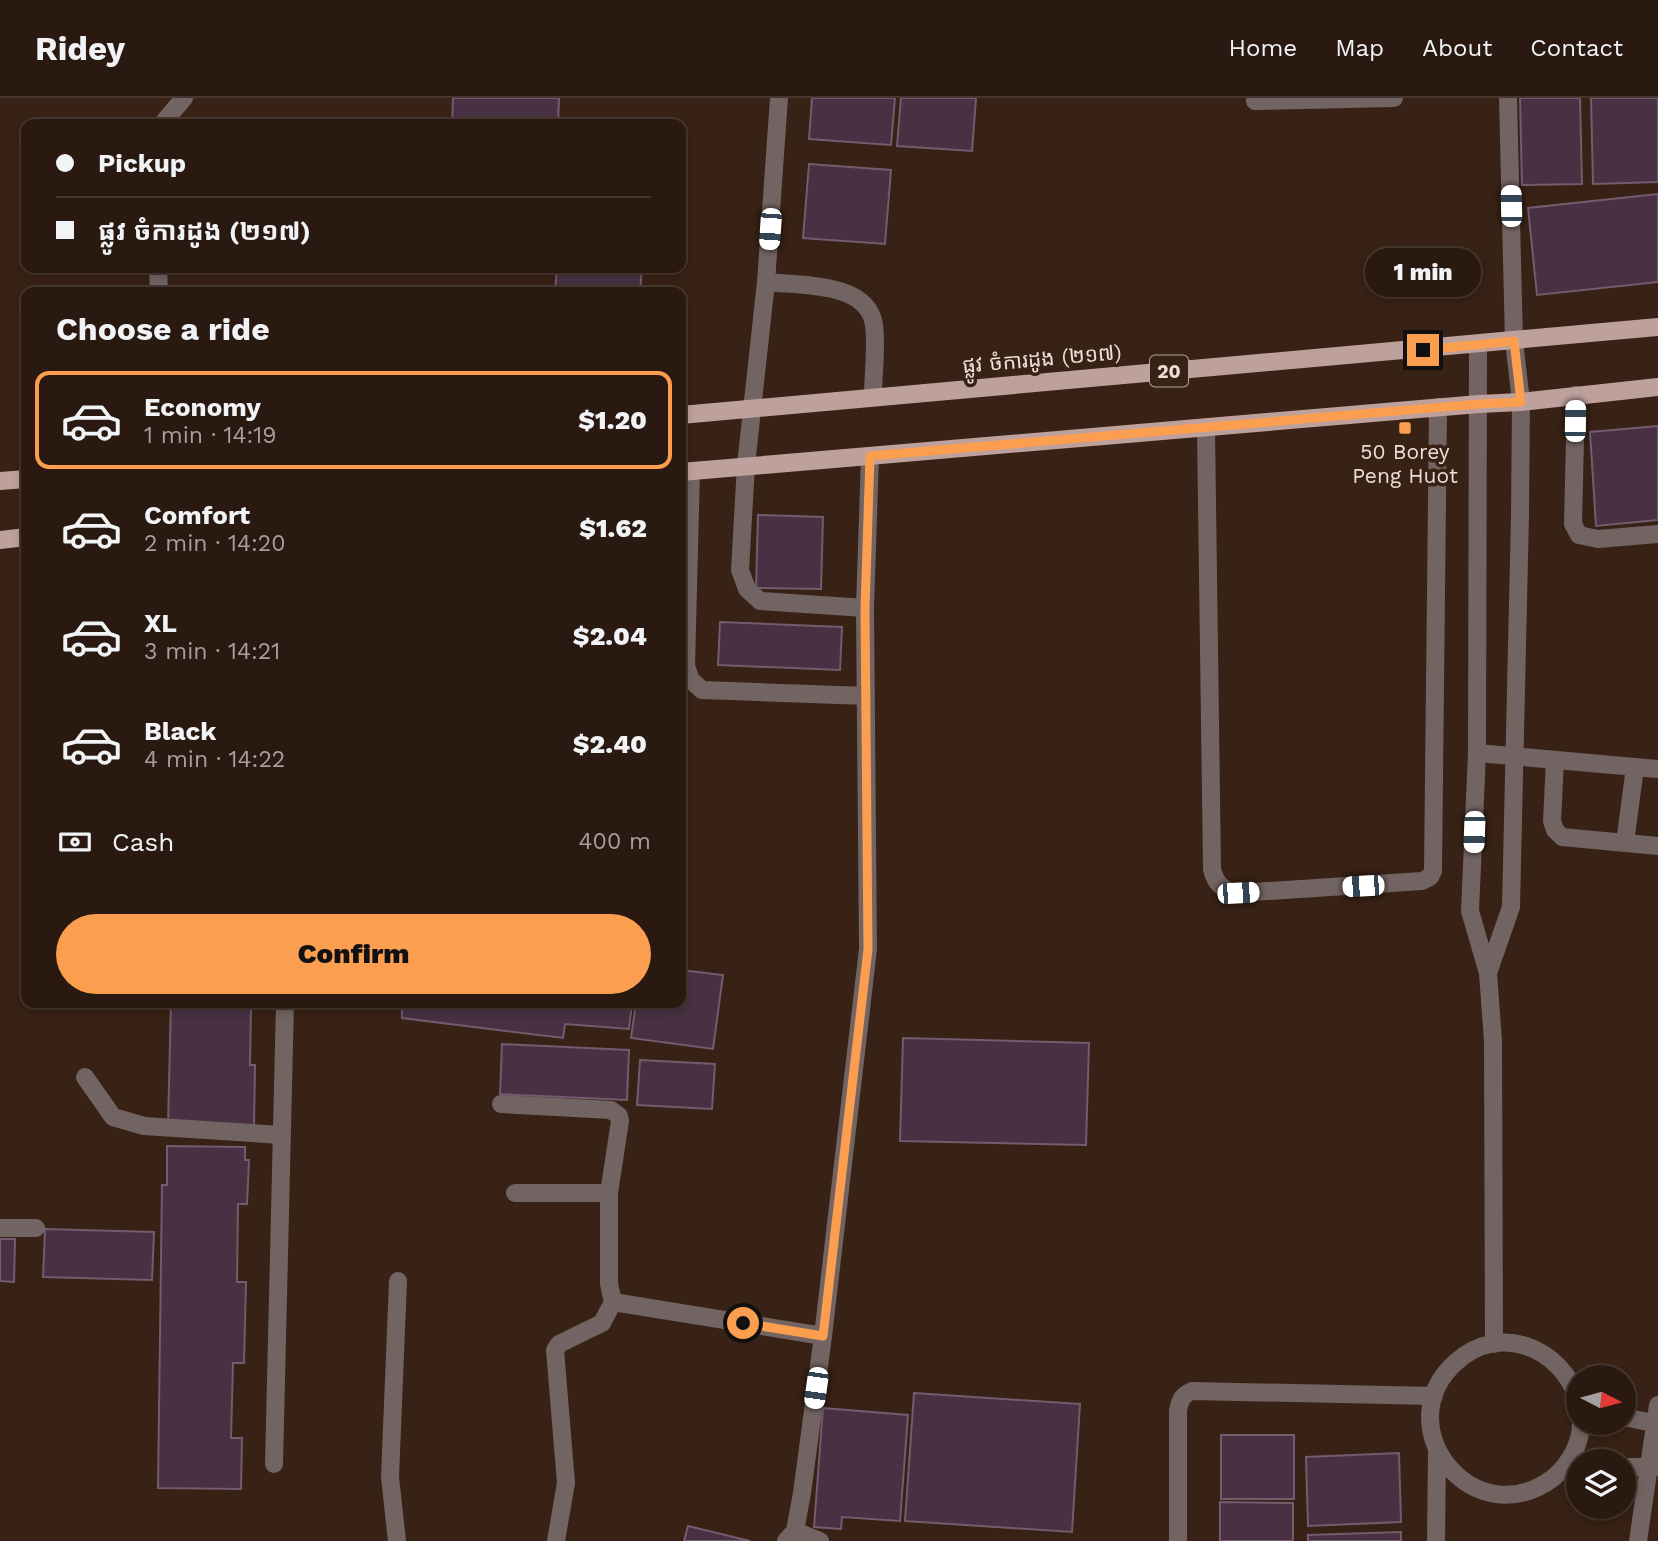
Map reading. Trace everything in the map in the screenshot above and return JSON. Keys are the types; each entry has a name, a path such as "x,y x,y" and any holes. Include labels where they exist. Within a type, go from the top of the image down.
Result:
{"main road":[{"name":"ផ្លូវ ចំការដូង (២១៧)","path":"686,415 1658,327"},
{"path":"686,471 1521,402 1658,387"},
{"path":"0,481 21,479"},
{"path":"0,540 21,538"}],"street":[{"path":"166,119 184,98"},
{"path":"779,98 766,282 746,465 740,570 747,589 760,601 865,608"},
{"path":"1255,101 1394,98"},
{"path":"1488,974 1511,906 1521,402 1514,341 1508,98"},
{"path":"766,282 845,290 863,301 874,323 873,397"},
{"path":"1478,345 1477,753 1470,911 1488,974 1493,1041 1494,1344"},
{"path":"1576,395 1573,524 1579,535 1598,539 1658,534"},
{"path":"1206,429 1214,878 1229,892 1238,893 1422,881 1430,877 1433,871 1438,407"},
{"path":"820,1541 791,1536 823,1336 868,949 865,608 870,456"},
{"path":"686,471 686,666 691,680 702,690 866,696"},
{"path":"1477,753 1658,769"},
{"path":"1555,760 1552,821 1555,830 1562,837 1658,846"},
{"path":"1626,843 1635,766"},
{"path":"274,1464 285,1008"},
{"path":"85,1077 113,1117 134,1124 282,1135"},
{"path":"501,1104 611,1110 620,1121 609,1193 609,1284 613,1302 602,1323 556,1346 566,1483 556,1541"},
{"path":"515,1193 609,1193"},
{"path":"0,1228 36,1228"},
{"path":"397,1541 390,1477 398,1281"},
{"path":"613,1302 823,1336"},
{"path":"1436,1541 1437,1451 1430,1415 1434,1396 1443,1377 1457,1361 1474,1350 1494,1344 1518,1344 1541,1351 1560,1365 1566,1373"},
{"path":"1178,1541 1178,1411 1180,1400 1185,1393 1434,1396"},
{"path":"1638,1541 1653,1466 1658,1405"},
{"path":"1636,1420 1657,1424"},
{"path":"1437,1451 1451,1471 1471,1486 1494,1494 1518,1494 1566,1473"}],"building":[{"path":"453,98 559,98 558,119 452,119"},
{"path":"812,98 895,98 891,145 809,139"},
{"path":"901,98 976,98 972,151 897,146"},
{"path":"1520,98 1580,98 1582,184 1522,185"},
{"path":"1591,98 1658,98 1658,182 1593,184"},
{"path":"809,164 891,170 885,244 803,238"},
{"path":"1658,194 1658,282 1537,295 1528,208"},
{"path":"557,273 642,273 640,287 555,287"},
{"path":"1658,426 1658,520 1596,526 1590,432"},
{"path":"758,515 823,517 821,589 756,588"},
{"path":"720,622 842,627 840,670 718,665"},
{"path":"686,971 723,975 713,1049 631,1038 635,1008 686,1008"},
{"path":"171,1008 251,1008 250,1065 255,1065 254,1126 168,1124"},
{"path":"402,1008 631,1008 629,1029 565,1024 563,1038 402,1018"},
{"path":"903,1038 1089,1043 1086,1145 900,1141"},
{"path":"502,1044 629,1050 627,1100 500,1094"},
{"path":"640,1060 715,1064 712,1109 637,1105"},
{"path":"167,1146 245,1147 245,1160 249,1160 247,1204 238,1204 237,1282 246,1282 244,1363 233,1363 231,1438 242,1438 241,1489 158,1488 162,1185 167,1185"},
{"path":"45,1229 154,1232 152,1280 43,1277"},
{"path":"0,1239 15,1239 14,1282 0,1281"},
{"path":"914,1393 1080,1404 1072,1532 905,1521"},
{"path":"823,1408 908,1415 900,1521 842,1517 841,1529 814,1527"},
{"path":"1221,1435 1294,1435 1294,1499 1221,1499"},
{"path":"1399,1453 1401,1522 1308,1526 1306,1457"},
{"path":"1220,1502 1293,1503 1293,1541 1220,1541"},
{"path":"688,1526 750,1541 684,1541"},
{"path":"1401,1532 1401,1541 1308,1541 1308,1535"}],"place":[{"name":"50 Borey Peng Huot","path":"1405,428"}],"route":[{"path":"743,1323 823,1336 868,949 865,608 870,456 1521,402 1514,341 1423,350"}]}
